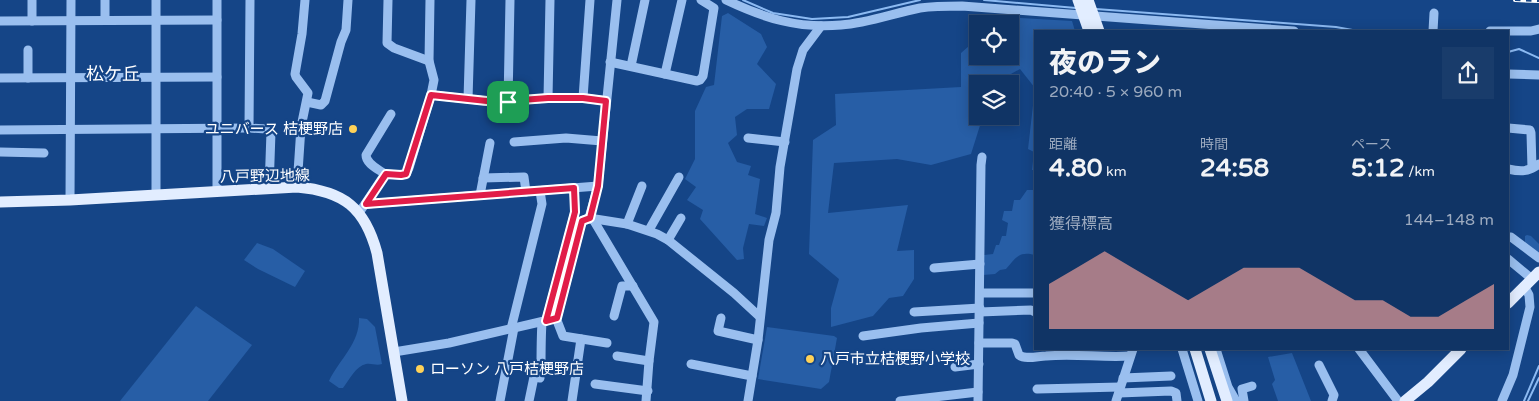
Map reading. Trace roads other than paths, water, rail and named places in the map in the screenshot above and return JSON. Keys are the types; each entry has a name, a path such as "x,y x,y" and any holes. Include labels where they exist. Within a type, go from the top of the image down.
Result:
{"main road":[{"path":"1078,0 1089,30"},
{"path":"1088,0 1099,30"},
{"name":"八戸野辺地線","path":"0,202 70,200 297,187 328,192 350,204 363,208 377,253 402,401"},
{"path":"1509,302 1532,279"},
{"path":"1187,350 1203,401"},
{"path":"1196,350 1220,401"},
{"path":"1203,350 1211,401"},
{"path":"1210,350 1227,401"},
{"path":"1405,401 1428,382 1460,350"}],"street":[{"path":"32,0 32,21"},
{"path":"70,200 71,0"},
{"path":"105,20 106,0"},
{"path":"156,0 156,195"},
{"path":"217,0 217,191"},
{"path":"249,128 250,0"},
{"path":"297,187 301,127 308,93 296,78 305,0"},
{"path":"307,102 321,105 325,101 346,30 348,0"},
{"path":"388,0 387,43 394,48 429,61"},
{"path":"391,114 366,158 368,162 386,174 406,174 434,80 429,61 430,0"},
{"path":"468,99 471,0"},
{"path":"508,102 510,0"},
{"path":"548,98 550,0"},
{"path":"583,98 590,0"},
{"path":"590,218 598,186 617,0"},
{"path":"631,66 645,0"},
{"path":"665,74 682,0"},
{"path":"610,62 696,81 700,80 703,76 714,8 701,0"},
{"path":"726,0 750,12 772,19 789,23 821,26 843,25 920,8 962,6 1268,30"},
{"path":"1433,30 1434,13"},
{"path":"0,21 217,20"},
{"path":"748,401 758,340 769,240 776,214 780,167 798,69 804,50 821,26"},
{"path":"1509,31 1539,29"},
{"path":"28,50 28,78"},
{"path":"1509,74 1539,75"},
{"path":"0,78 217,77"},
{"path":"431,95 496,102 548,98 583,98 606,101"},
{"path":"1509,128 1530,130 1536,166 1527,171 1520,172 1509,169"},
{"path":"0,130 267,129 271,132 269,189"},
{"path":"514,142 566,138 602,142"},
{"path":"748,138 785,142"},
{"path":"480,195 490,143"},
{"path":"0,152 44,153"},
{"path":"900,401 978,397 982,157"},
{"path":"363,208 386,174"},
{"path":"483,178 524,177 526,192"},
{"path":"649,230 679,177"},
{"path":"363,208 480,195 598,186"},
{"path":"628,224 642,186"},
{"path":"529,401 534,377 540,374 540,342 544,322 575,212 574,188"},
{"path":"500,401 512,329 542,204 540,191"},
{"path":"607,343 563,336 556,318 582,221 590,218 628,224 649,230 668,240 734,293 760,317"},
{"path":"590,218 594,221 654,322 646,401"},
{"path":"668,240 681,218"},
{"path":"1511,237 1539,258"},
{"path":"1502,401 1512,375 1530,307 1529,295 1532,279 1509,260"},
{"path":"934,268 980,264"},
{"path":"614,316 622,286 633,286"},
{"path":"980,293 1033,293"},
{"path":"914,312 980,310 1034,312"},
{"path":"394,352 449,343 556,318"},
{"path":"721,318 718,331 758,340"},
{"path":"863,336 979,323"},
{"path":"572,401 581,339"},
{"path":"979,343 1012,343 1015,344 1019,355 1025,358 1060,355 1108,358 1131,353"},
{"path":"1182,350 1198,401"},
{"path":"1216,350 1228,386 1236,401"},
{"path":"1360,350 1398,401"},
{"path":"1118,394 1131,353"},
{"path":"617,356 649,361"},
{"path":"691,364 752,376"},
{"path":"955,366 978,364"},
{"path":"1318,365 1334,395 1332,401"},
{"path":"1123,378 1171,376"},
{"path":"596,384 648,391"},
{"path":"1244,401 1242,389 1252,386"},
{"path":"1036,389 1118,394 1174,392 1176,393 1177,401"}],"waterway":[{"path":"743,0 773,13 812,19 848,17 920,0"},
{"path":"984,0 1076,8"},
{"path":"1096,9 1336,27 1352,30"},
{"path":"1509,52 1519,49 1539,58"},
{"path":"1524,401 1539,366"},
{"path":"1528,401 1539,378"}],"railway":[{"path":"1515,0 1539,1"}],"place":[{"name":"ユニバース 桔梗野店","path":"353,129"},
{"name":"八戸市立桔梗野小学校","path":"810,359"},
{"name":"ローソン 八戸桔梗野店","path":"420,369"}],"district":[{"name":"松ケ丘","path":"113,74"}]}
